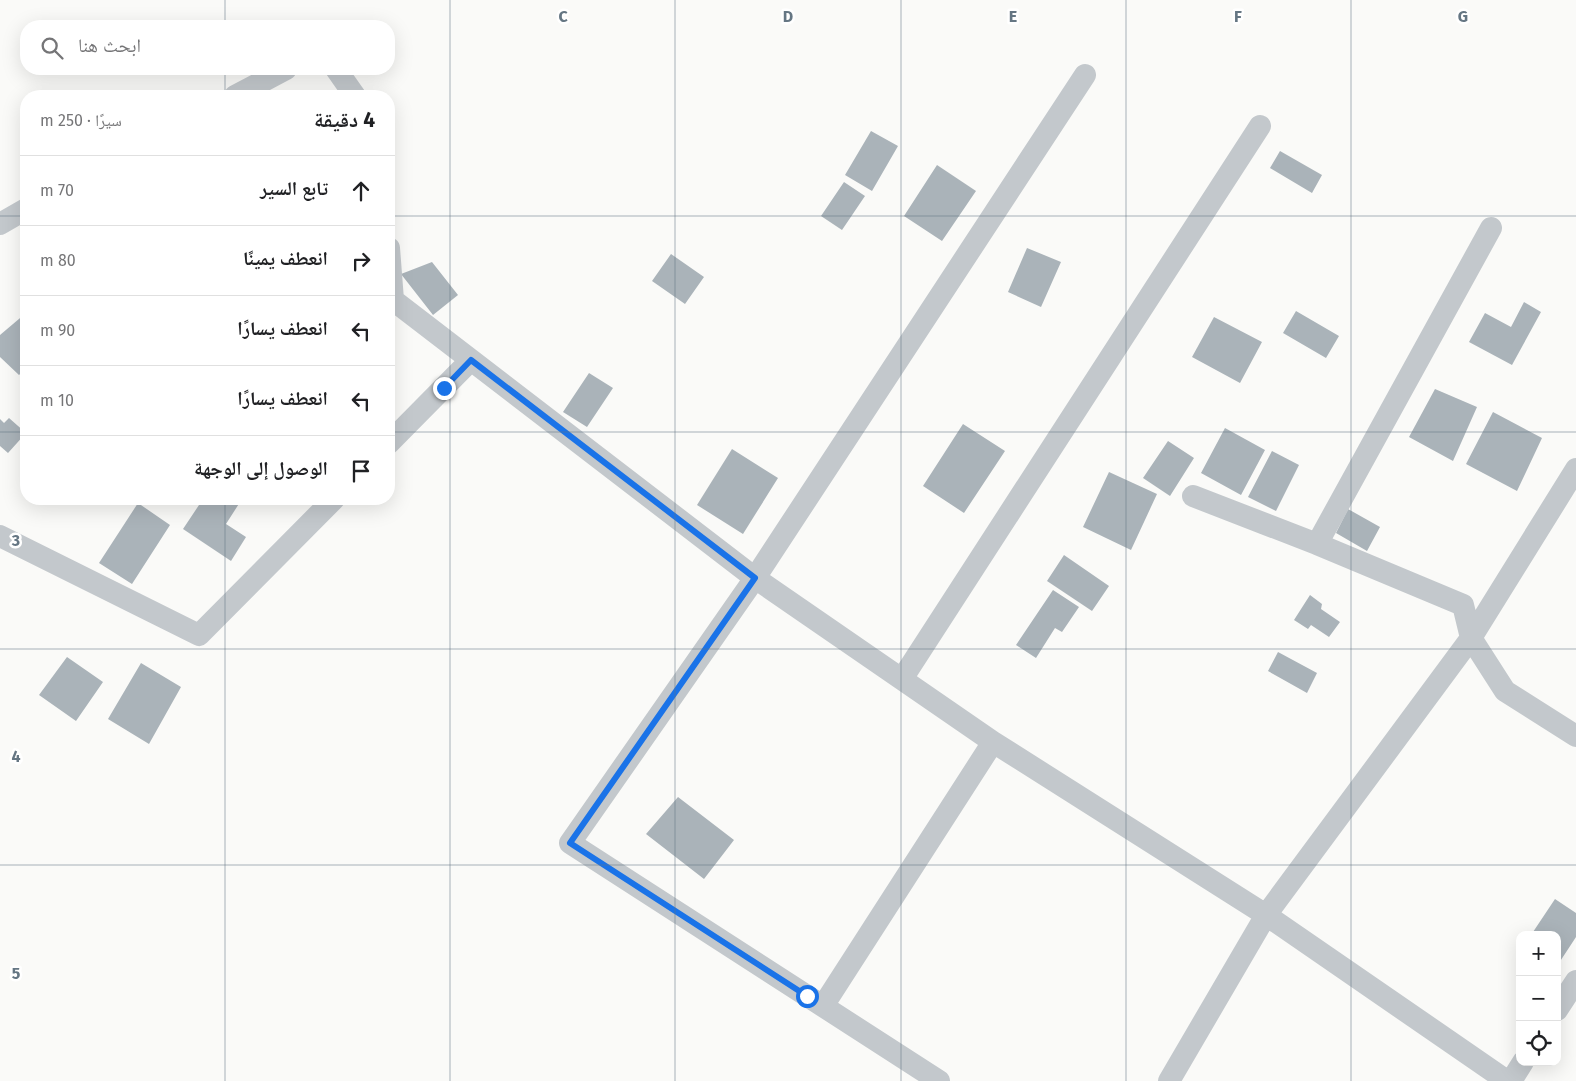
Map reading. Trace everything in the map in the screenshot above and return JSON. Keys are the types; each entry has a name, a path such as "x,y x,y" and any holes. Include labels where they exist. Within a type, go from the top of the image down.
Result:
{"street":[{"path":"246,90 275,75"},
{"path":"340,75 351,90"},
{"path":"939,1081 570,843 755,578 1085,75"},
{"path":"902,679 1260,126"},
{"path":"0,224 20,212"},
{"path":"1317,544 1491,228"},
{"path":"395,302 755,578 993,742 1266,914 1507,1081"},
{"path":"395,438 471,360"},
{"path":"1169,1081 1266,914 1471,638 1576,469"},
{"path":"1193,496 1317,544 1463,605 1471,638 1505,691 1576,736"},
{"path":"0,536 199,635 328,505"},
{"path":"823,1006 993,742"},
{"path":"1561,1004 1576,981"},
{"path":"1511,1081 1521,1066"}],"building":[{"path":"871,131 898,146 872,191 845,175"},
{"path":"1280,151 1322,175 1312,193 1270,168"},
{"path":"937,165 976,191 942,241 904,216"},
{"path":"844,182 865,196 842,230 821,216"},
{"path":"1027,248 1061,262 1041,307 1008,292"},
{"path":"671,254 704,277 685,304 652,281"},
{"path":"432,262 458,295 433,315 401,274"},
{"path":"1524,302 1541,312 1512,365 1469,342 1485,313 1511,327"},
{"path":"1296,311 1339,336 1326,358 1283,333"},
{"path":"1214,317 1262,342 1240,383 1192,357"},
{"path":"20,318 19,375 0,357 0,335"},
{"path":"589,373 613,388 587,427 563,412"},
{"path":"1435,389 1477,407 1453,461 1409,437"},
{"path":"1493,412 1542,438 1517,491 1466,464"},
{"path":"9,418 20,428 20,440 8,453 0,446 0,419 4,423"},
{"path":"963,424 1005,451 964,513 923,486"},
{"path":"1225,428 1265,450 1241,495 1201,473"},
{"path":"1168,441 1194,458 1170,496 1143,478"},
{"path":"732,449 778,478 743,534 697,505"},
{"path":"1272,451 1299,465 1276,511 1248,497"},
{"path":"1109,472 1157,494 1131,550 1083,527"},
{"path":"137,505 141,505 170,525 132,584 99,563"},
{"path":"199,505 238,505 226,524 246,537 231,561 183,529"},
{"path":"1348,509 1380,527 1367,551 1336,533"},
{"path":"1064,555 1109,586 1092,611 1047,581"},
{"path":"1053,590 1079,607 1062,632 1055,628 1036,658 1016,645"},
{"path":"1310,595 1322,604 1321,609 1340,622 1329,637 1311,625 1308,629 1294,620"},
{"path":"1278,652 1317,673 1307,693 1268,671"},
{"path":"67,657 103,682 76,721 39,695"},
{"path":"141,663 181,687 149,744 108,719"},
{"path":"678,797 734,840 704,879 646,834"},
{"path":"1555,899 1576,913 1576,937 1561,960 1561,931 1534,931"}],"route":[{"path":"444,388 471,360 755,578 570,843 807,996"}]}
